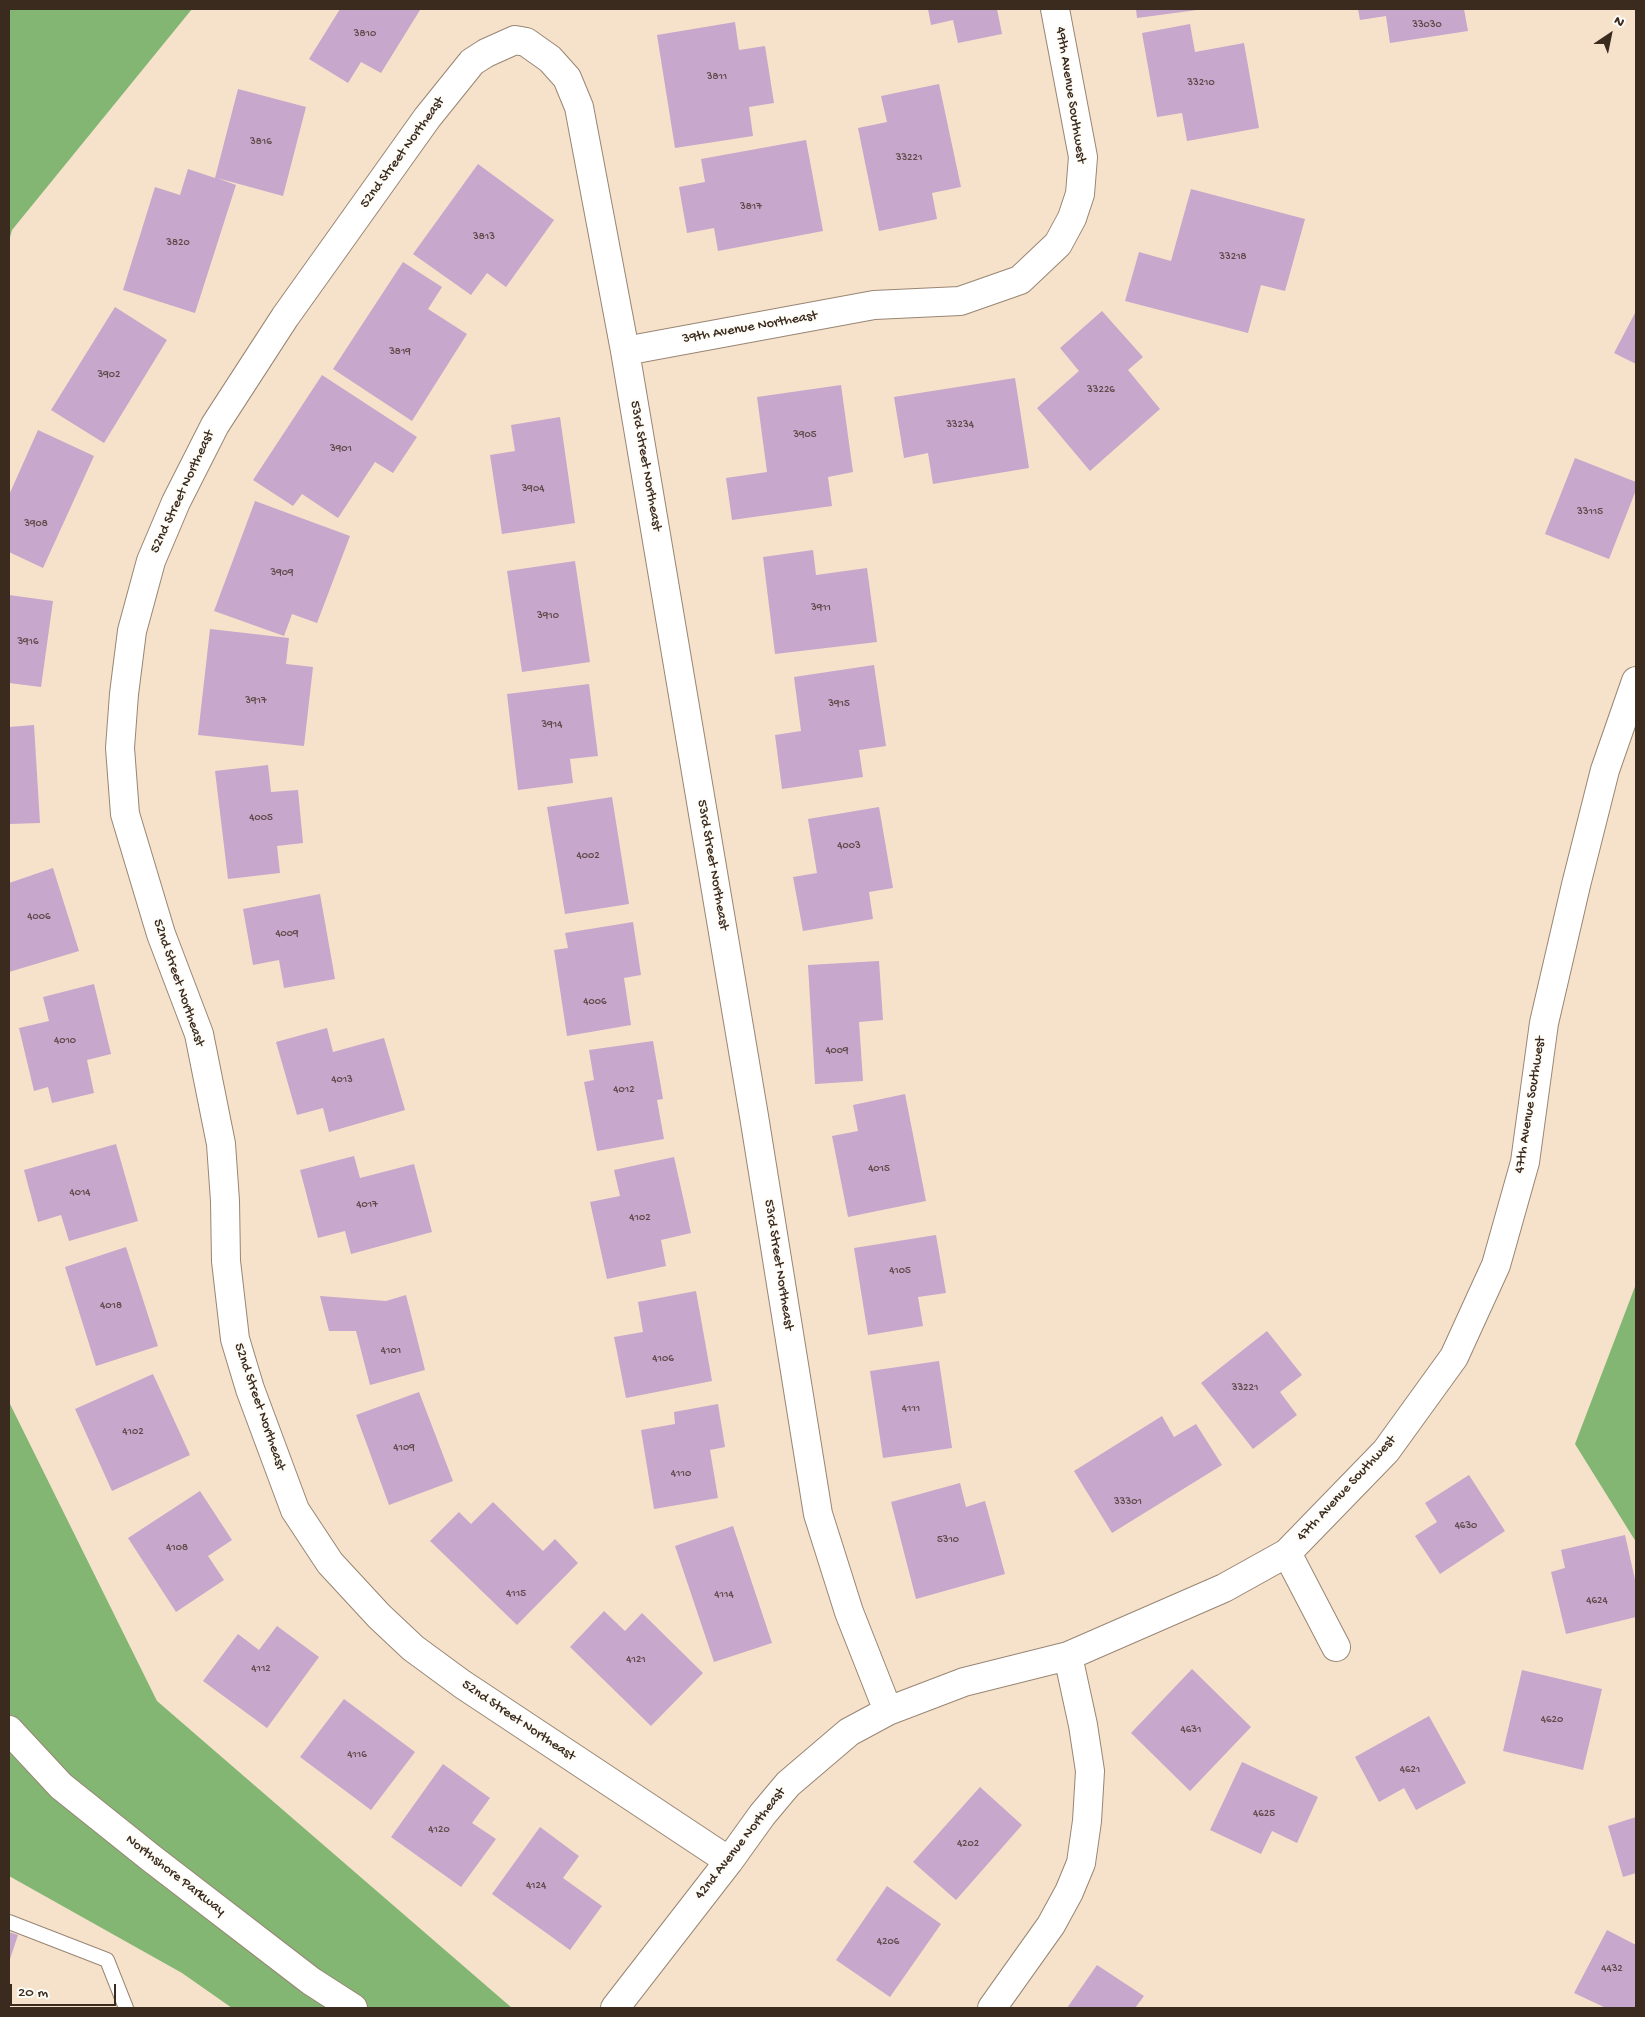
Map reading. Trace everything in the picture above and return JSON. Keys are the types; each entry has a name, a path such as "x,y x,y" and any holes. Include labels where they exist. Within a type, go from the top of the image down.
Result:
{"street":[{"name":"49th Avenue Southwest","path":"874,305 960,300 983,294 1020,280 1058,244 1072,218 1080,194 1083,158 1055,9"},
{"name":"53rd Street Northeast","path":"515,40 526,42 550,60 567,78 579,107 625,351 756,1126 818,1514 849,1612 888,1711"},
{"name":"52nd Street Northeast","path":"515,40 486,53 472,62 427,118 285,317 206,442 176,502 151,561 132,631 120,748 125,814 161,934 199,1034 221,1144 225,1201 226,1262 235,1338 250,1389 295,1510 330,1563 380,1616 414,1648 462,1684 728,1861"},
{"name":"39th Avenue Northeast","path":"625,351 874,305"},
{"name":"47th Avenue Southwest","path":"1122,1634 1224,1588 1287,1553 1386,1451 1454,1357 1496,1265 1525,1162 1544,1023 1605,770 1636,680"},
{"path":"1287,1553 1336,1647"},
{"name":"42nd Avenue Northeast","path":"615,2008 762,1815 788,1784 849,1732 888,1711 964,1682 1068,1656 1122,1634"},
{"path":"992,2008 1051,1925 1069,1892 1081,1863 1087,1821 1090,1771 1083,1725 1068,1656"},
{"name":"Northshore Parkway","path":"9,1730 61,1786 151,1858 312,1981 352,2008"}],"lane":[{"path":"9,1922 107,1960 126,2008"}],"green space":[{"path":"9,9 192,9 12,230 9,241"},
{"path":"1636,1284 1636,1542 1575,1444"},
{"path":"9,1402 157,1701 512,2008 232,2008 182,1973 9,1876"}],"building":[{"path":"340,9 420,10 381,73 361,62 348,83 309,59"},
{"path":"928,9 997,9 1002,34 958,43 953,20 931,25"},
{"path":"1136,9 1196,9 1197,10 1137,18"},
{"path":"1358,9 1464,9 1468,31 1390,43 1386,16 1360,20"},
{"path":"735,22 739,50 765,46 774,103 749,107 753,136 675,148 657,35"},
{"path":"1190,24 1195,52 1244,43 1259,128 1187,141 1182,113 1157,117 1142,33"},
{"path":"939,84 961,187 932,193 937,219 879,231 858,128 887,122 881,96"},
{"path":"238,89 306,107 283,196 217,178 236,185 195,313 123,290 155,187 180,195 188,169 215,178"},
{"path":"806,140 823,231 718,251 714,228 687,233 679,187 705,182 701,159"},
{"path":"478,164 554,220 506,287 487,273 471,295 413,254"},
{"path":"1191,189 1305,219 1285,291 1261,285 1248,333 1125,301 1139,252 1171,261"},
{"path":"403,262 442,287 428,309 467,334 412,421 333,369"},
{"path":"115,307 167,340 104,443 51,410"},
{"path":"1102,311 1143,357 1128,370 1160,409 1090,471 1037,408 1079,371 1060,348"},
{"path":"1636,311 1636,364 1614,353"},
{"path":"322,375 417,437 393,473 375,462 338,518 302,494 293,506 253,480"},
{"path":"1015,378 1029,468 933,484 928,453 904,458 894,397"},
{"path":"841,385 853,472 828,477 832,506 732,520 726,478 767,472 757,397"},
{"path":"560,417 575,523 502,534 490,455 515,451 511,425"},
{"path":"38,430 94,456 43,568 9,552 9,495"},
{"path":"1575,458 1636,482 1636,490 1609,559 1545,534"},
{"path":"255,501 350,536 317,623 292,614 284,636 214,611"},
{"path":"813,550 816,575 867,568 877,642 775,654 763,557"},
{"path":"575,561 590,662 522,672 507,571"},
{"path":"9,595 53,601 41,687 9,683"},
{"path":"210,629 289,638 286,664 313,667 304,746 198,735"},
{"path":"874,665 886,746 859,750 863,777 782,789 775,735 801,731 794,677"},
{"path":"589,684 598,756 570,759 573,783 518,790 507,694"},
{"path":"34,725 40,823 9,824 9,727"},
{"path":"268,765 271,792 298,790 303,843 277,846 280,873 228,879 215,771"},
{"path":"612,797 629,904 565,914 547,807"},
{"path":"879,807 893,888 869,892 873,919 803,931 793,877 817,873 808,819"},
{"path":"53,868 79,951 9,972 9,883"},
{"path":"320,894 335,979 284,988 279,960 253,965 243,909"},
{"path":"633,922 641,975 624,978 631,1025 567,1036 554,950 568,948 565,933"},
{"path":"879,961 883,1020 859,1022 863,1081 815,1084 808,965"},
{"path":"94,984 111,1054 87,1060 94,1093 52,1103 48,1087 34,1091 19,1028 49,1021 43,997"},
{"path":"327,1028 333,1052 384,1038 405,1110 329,1132 323,1108 297,1115 276,1042"},
{"path":"653,1041 663,1099 657,1100 664,1139 597,1151 584,1082 594,1080 589,1050"},
{"path":"905,1094 926,1201 848,1217 832,1136 858,1131 853,1105"},
{"path":"116,1144 138,1221 69,1241 61,1215 38,1222 24,1170"},
{"path":"354,1156 360,1178 414,1164 432,1232 351,1254 345,1231 318,1238 300,1170"},
{"path":"674,1157 691,1233 661,1240 666,1266 607,1279 590,1202 620,1196 614,1170"},
{"path":"936,1235 946,1293 918,1297 923,1326 868,1335 854,1248"},
{"path":"126,1247 158,1346 96,1366 65,1267"},
{"path":"696,1291 712,1381 626,1398 614,1337 643,1332 638,1302"},
{"path":"406,1295 425,1370 370,1385 356,1331 329,1331 320,1296 386,1301"},
{"path":"1267,1331 1302,1375 1280,1392 1297,1415 1253,1449 1201,1383"},
{"path":"939,1361 952,1448 883,1458 870,1371"},
{"path":"153,1374 190,1455 112,1491 75,1409"},
{"path":"419,1392 453,1481 389,1505 356,1415"},
{"path":"718,1404 725,1447 710,1450 718,1498 654,1509 641,1430 675,1424 674,1412"},
{"path":"1162,1416 1174,1437 1196,1424 1222,1465 1112,1533 1074,1471"},
{"path":"1469,1475 1505,1531 1440,1574 1415,1536 1437,1522 1425,1503"},
{"path":"960,1483 966,1507 985,1501 1005,1574 916,1599 891,1502"},
{"path":"200,1491 232,1540 208,1556 224,1580 176,1612 128,1538"},
{"path":"493,1502 543,1551 555,1539 578,1563 517,1625 430,1541 459,1512 471,1524"},
{"path":"733,1526 772,1643 714,1662 675,1546"},
{"path":"1625,1535 1636,1584 1636,1617 1566,1634 1551,1572 1565,1568 1561,1550"},
{"path":"604,1611 625,1631 642,1613 703,1673 651,1726 570,1647"},
{"path":"277,1626 319,1657 267,1728 203,1681 238,1634 259,1650"},
{"path":"1192,1669 1251,1727 1190,1791 1131,1733"},
{"path":"1522,1670 1602,1689 1583,1770 1503,1751"},
{"path":"344,1699 415,1752 371,1810 300,1757"},
{"path":"1429,1716 1466,1783 1416,1810 1404,1788 1379,1802 1355,1757"},
{"path":"1242,1762 1318,1797 1297,1843 1272,1831 1261,1854 1210,1830"},
{"path":"443,1764 490,1798 472,1823 496,1839 461,1887 391,1837"},
{"path":"980,1787 1022,1825 956,1900 913,1862"},
{"path":"1636,1817 1636,1873 1623,1877 1608,1826"},
{"path":"540,1827 579,1856 563,1878 602,1906 570,1950 492,1894"},
{"path":"887,1886 941,1924 890,1997 836,1960"},
{"path":"1607,1930 1636,1945 1636,2008 1606,2008 1574,1993"},
{"path":"9,1932 18,1935 9,1962"},
{"path":"1097,1965 1144,1996 1135,2008 1067,2008"}]}
